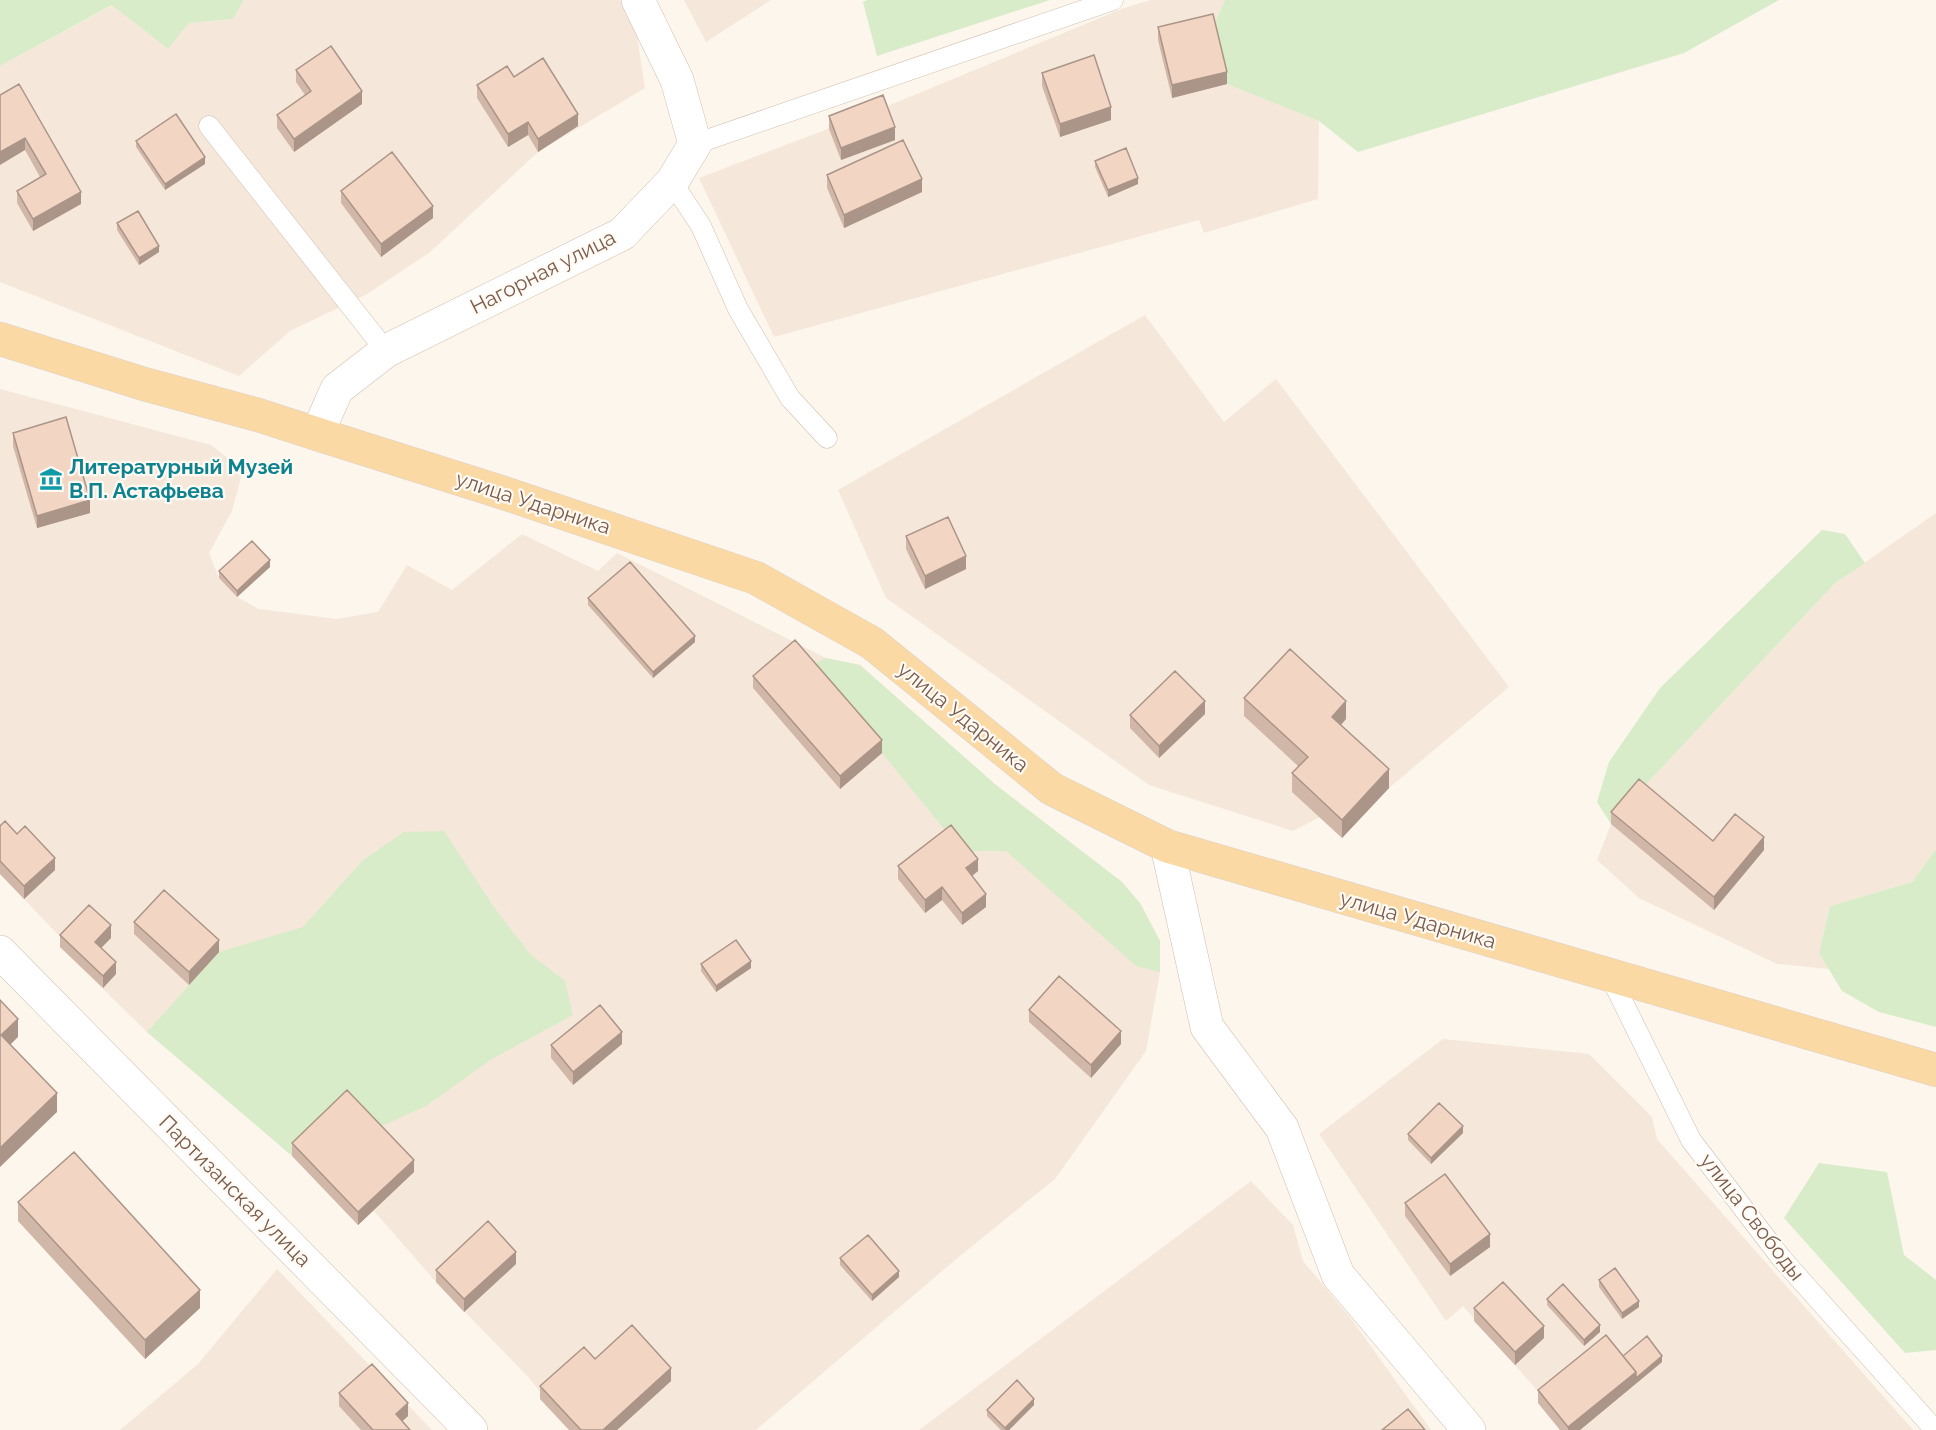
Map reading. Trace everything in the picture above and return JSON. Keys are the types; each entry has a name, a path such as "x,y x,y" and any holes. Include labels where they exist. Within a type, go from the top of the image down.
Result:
{"main road":[{"name":"улица Ударника","path":"0,339 255,422 317,434 495,500 756,578 872,643 1052,789 1167,846 1936,1071"}],"street":[{"path":"638,0 677,80 695,144"},
{"name":"Нагорная улица","path":"317,434 337,389 386,351 622,234 672,182 695,144"},
{"path":"1167,846 1207,1027 1282,1128 1338,1275 1469,1430"},
{"name":"Партизанская улица","path":"0,952 471,1430"}],"lane":[{"path":"695,144 1113,0"},
{"path":"209,126 386,351"},
{"path":"672,182 701,226 738,309 790,398 827,438"},
{"name":"улица Свободы","path":"1610,976 1691,1140 1782,1259 1935,1430"}],"shaded area":[{"path":"244,0 622,0 635,22 645,88 538,152 429,253 367,294 290,331 239,376 0,282 0,66 113,5 168,49 189,23 233,19"},
{"path":"684,0 771,0 706,42"},
{"path":"1151,0 1225,0 1213,27 1227,84 1319,121 1318,199 1204,233 1199,220 774,337 699,178 883,108 1124,8"},
{"path":"1145,315 1224,422 1276,379 1509,687 1389,788 1342,838 1320,817 1293,831 1149,785 886,598 838,490"},
{"path":"0,389 211,445 243,470 232,511 209,553 219,578 237,597 259,609 337,619 378,612 407,565 452,590 522,534 598,571 617,553 826,658 860,665 996,785 1122,882 1140,903 1160,941 1160,972 1146,1051 1055,1179 955,1260 756,1430 569,1430 540,1399 543,1396 530,1379 436,1282 374,1211 358,1225 292,1155 147,1032 60,947 65,942 0,874"},
{"path":"1936,513 1936,849 1912,882 1830,906 1819,953 1829,969 1777,964 1639,898 1597,860 1611,824 1834,584"},
{"path":"1443,1039 1589,1054 1652,1117 1657,1139 1913,1430 1560,1430 1538,1403 1543,1397 1463,1306 1446,1321 1319,1134"},
{"path":"1251,1181 1293,1225 1303,1261 1352,1320 1431,1430 919,1430"},
{"path":"277,1269 432,1430 120,1430 198,1364"}],"green space":[{"path":"0,0 244,0 233,19 189,23 168,49 112,5 0,66"},
{"path":"867,0 1050,0 877,56 863,2"},
{"path":"1225,0 1779,0 1684,53 1358,152 1319,121 1227,84 1213,27"},
{"path":"1822,530 1845,534 1865,563 1834,584 1611,824 1597,802 1609,762 1660,688"},
{"path":"826,658 860,665 996,785 1122,882 1140,903 1160,941 1160,972 1136,966 1006,851 962,851 882,753 807,668"},
{"path":"444,831 494,907 530,954 565,981 573,1015 492,1059 426,1106 373,1130 347,1103 292,1156 147,1032 219,952 303,927 363,860 404,832"},
{"path":"1936,849 1936,1027 1879,1012 1842,991 1819,953 1830,906 1912,882"},
{"path":"1819,1163 1887,1172 1904,1255 1936,1280 1936,1350 1905,1353 1784,1218"}],"building":[{"path":"1213,14 1227,72 1172,85 1158,27"},
{"path":"331,46 362,91 294,139 277,115 311,91 296,70"},
{"path":"1094,55 1111,107 1060,124 1042,73"},
{"path":"543,58 578,114 538,139 528,122 508,134 477,85 507,66 514,77"},
{"path":"19,84 81,192 33,219 17,191 46,174 25,138 0,152 0,95"},
{"path":"883,95 895,127 841,148 829,116"},
{"path":"176,114 205,157 165,184 136,141"},
{"path":"903,140 922,179 844,215 827,175"},
{"path":"1126,148 1138,178 1108,190 1095,161"},
{"path":"392,152 433,206 381,244 341,191"},
{"path":"138,211 159,246 139,258 117,223"},
{"name":"Литературный Музей В.П. Астафьева","path":"66,417 90,500 37,516 13,433"},
{"path":"948,517 966,556 925,576 906,536"},
{"path":"252,541 270,560 237,591 219,571"},
{"path":"630,562 695,636 653,672 588,598"},
{"path":"795,640 882,740 840,776 753,676"},
{"path":"1290,649 1346,701 1332,717 1389,769 1342,820 1292,773 1308,757 1244,698"},
{"path":"1175,671 1205,701 1159,746 1130,715"},
{"path":"1639,779 1713,841 1735,814 1764,837 1714,897 1611,812"},
{"path":"5,821 17,834 25,826 55,858 24,886 0,861 0,826"},
{"path":"951,825 978,859 966,868 986,894 962,913 942,887 925,900 898,866"},
{"path":"164,890 219,940 189,972 134,922"},
{"path":"89,905 111,925 95,942 116,962 103,976 60,935"},
{"path":"736,940 751,961 716,986 701,964"},
{"path":"1059,976 1121,1031 1091,1065 1029,1010"},
{"path":"0,1000 18,1019 1,1035 57,1093 0,1148"},
{"path":"600,1005 622,1032 573,1072 551,1045"},
{"path":"347,1090 414,1160 358,1212 292,1143"},
{"path":"1439,1103 1463,1126 1431,1158 1408,1134"},
{"path":"74,1152 200,1290 145,1340 18,1202"},
{"path":"1445,1174 1490,1234 1450,1264 1405,1203"},
{"path":"488,1221 516,1252 464,1299 436,1270"},
{"path":"868,1235 899,1271 872,1295 840,1258"},
{"path":"1615,1268 1639,1301 1622,1313 1599,1280"},
{"path":"1503,1282 1544,1326 1515,1352 1474,1308"},
{"path":"1563,1284 1600,1325 1584,1340 1547,1299"},
{"path":"632,1325 671,1368 603,1430 581,1430 540,1386 584,1347 595,1359"},
{"path":"1606,1335 1636,1372 1568,1427 1538,1390"},
{"path":"1647,1336 1662,1356 1636,1378 1636,1372 1623,1356"},
{"path":"372,1364 408,1403 396,1414 410,1430 373,1430 339,1393"},
{"path":"1017,1380 1034,1399 1005,1428 987,1410"},
{"path":"1408,1409 1425,1430 1382,1430"}],"place":[{"name":"Литературный Музей В.П. Астафьева","path":"51,479"}]}
